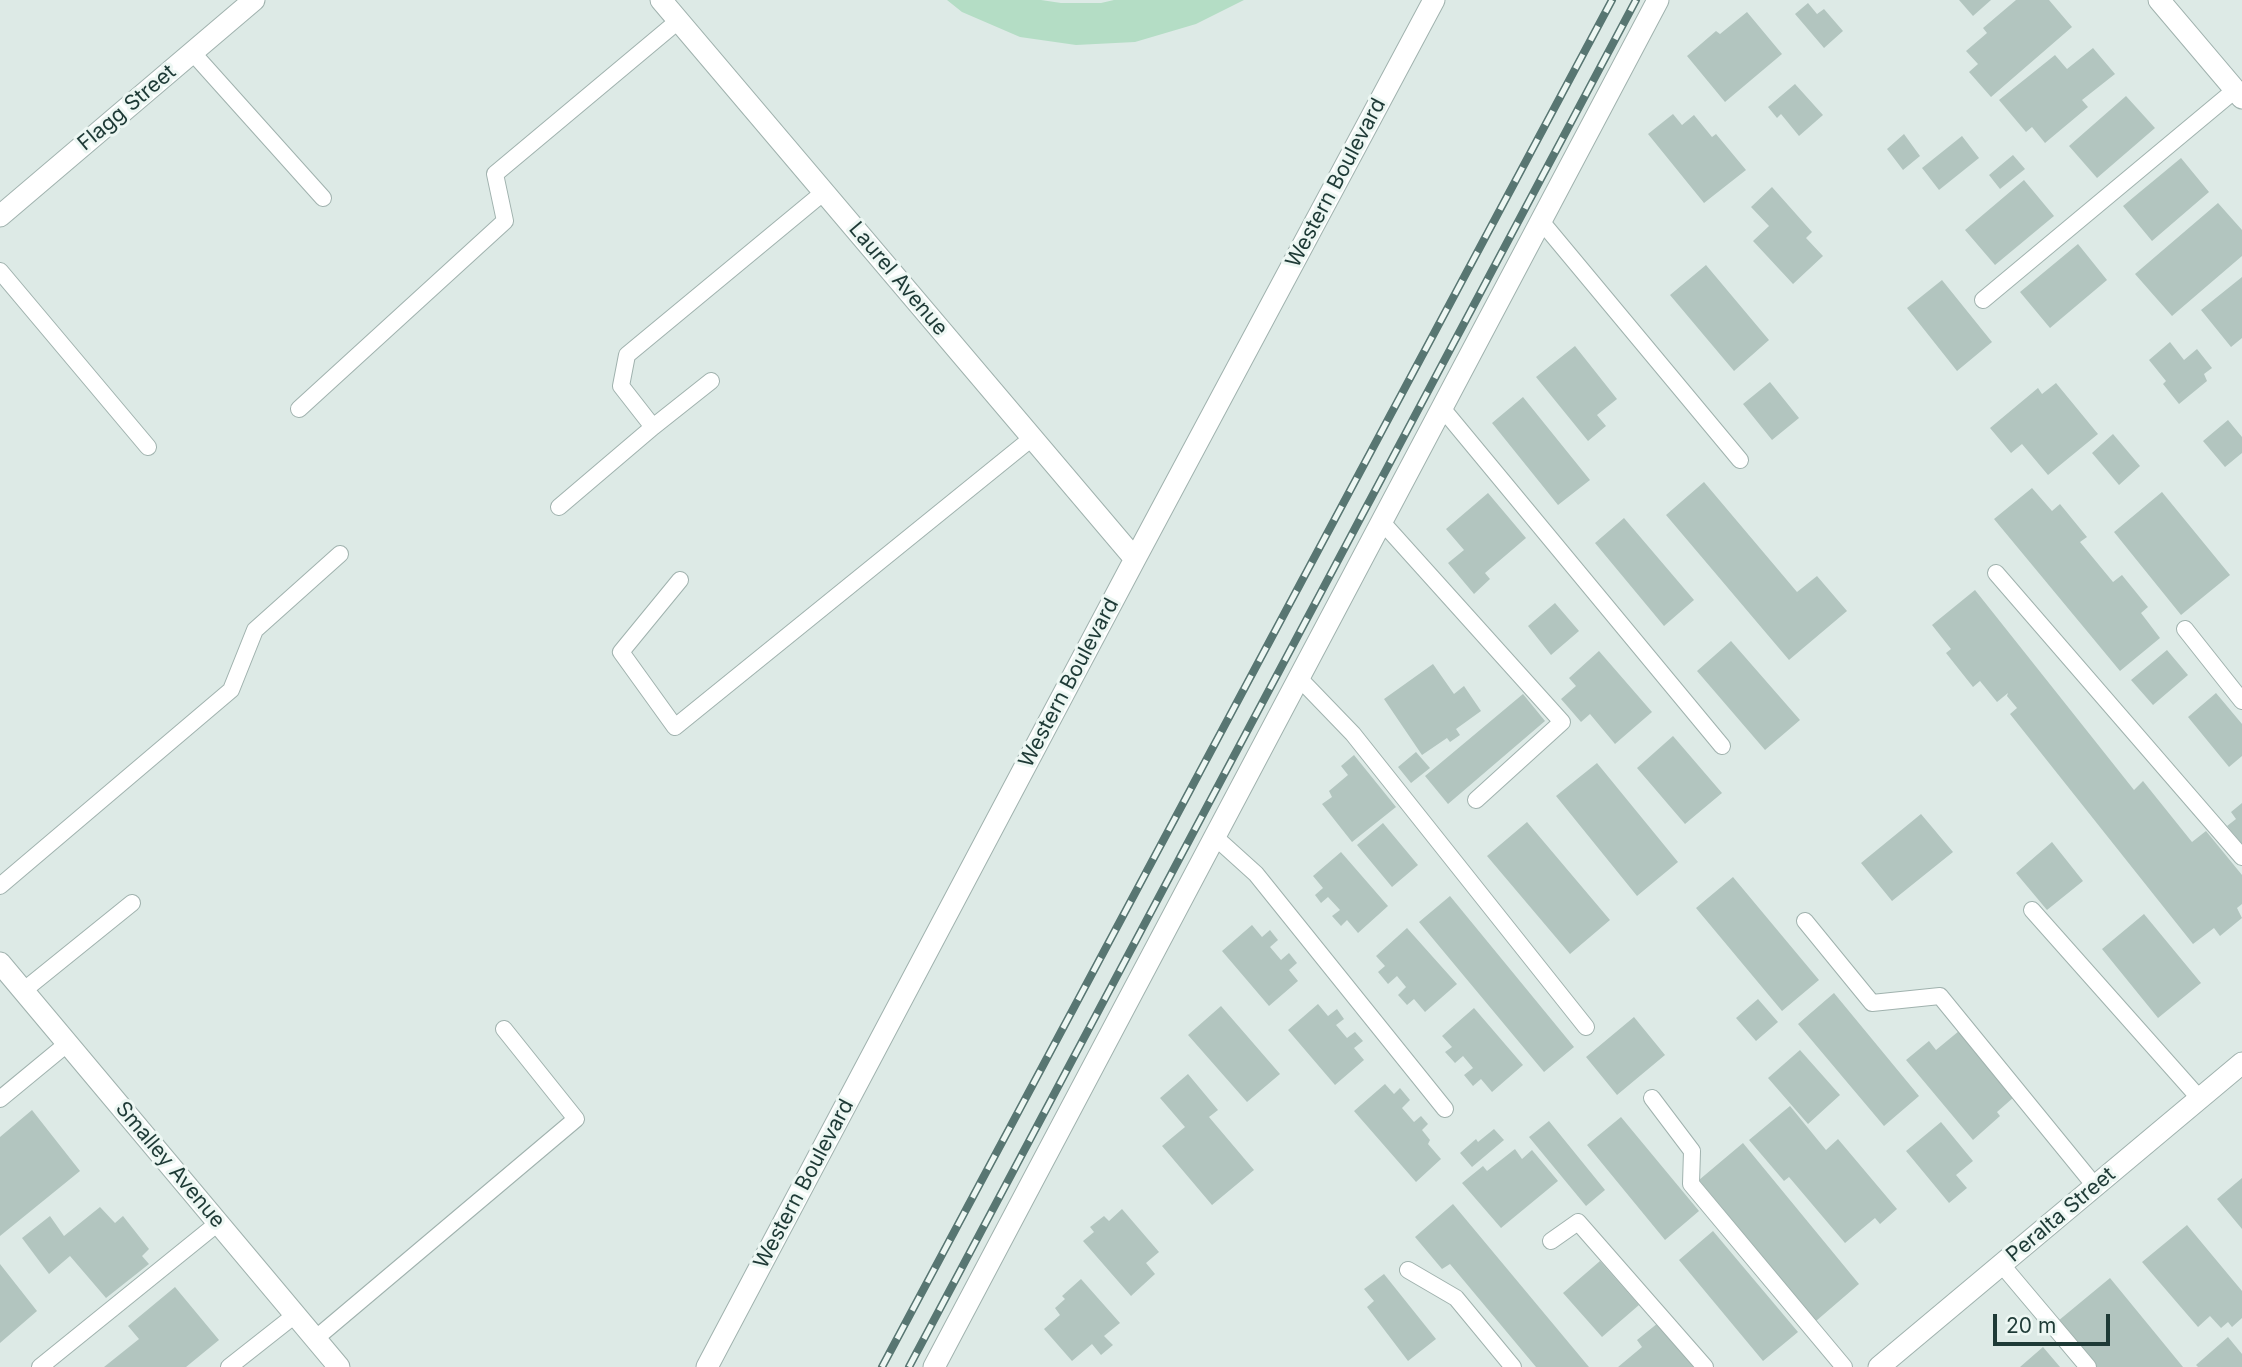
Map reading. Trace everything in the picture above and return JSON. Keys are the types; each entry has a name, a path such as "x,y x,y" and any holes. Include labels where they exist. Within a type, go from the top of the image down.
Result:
{"street":[{"name":"Flagg Street","path":"0,216 254,0"},
{"name":"Laurel Avenue","path":"661,0 1135,559"},
{"name":"Western Boulevard","path":"707,1367 1434,0"},
{"path":"934,1367 1658,0"},
{"path":"2159,0 2238,94"},
{"name":"Smalley Avenue","path":"0,963 339,1367"},
{"name":"Peralta Street","path":"1879,1367 2242,1063"}],"lane":[{"path":"299,409 505,221 495,174 678,21"},
{"path":"192,52 323,198"},
{"path":"1983,300 2238,94"},
{"path":"653,426 621,386 627,355 824,192"},
{"path":"1541,221 1740,460"},
{"path":"0,271 148,447"},
{"path":"559,507 710,381"},
{"path":"1442,408 1722,746"},
{"path":"680,580 621,652 675,727 1032,438"},
{"path":"1382,522 1562,722 1476,800"},
{"path":"0,886 231,690 256,629 340,554"},
{"path":"1996,573 2242,857"},
{"path":"2185,629 2242,701"},
{"path":"1299,678 1353,734 1586,1027"},
{"path":"1215,837 1256,874 1445,1109"},
{"path":"23,991 132,903"},
{"path":"2032,910 2200,1098"},
{"path":"1805,921 1872,1003 1940,996 2095,1186"},
{"path":"315,1339 576,1119 504,1029"},
{"path":"0,1099 68,1043"},
{"path":"1652,1098 1692,1151 1691,1184 1844,1367"},
{"path":"1551,1241 1578,1222 1704,1367"},
{"path":"40,1367 218,1223"},
{"path":"2002,1265 2088,1367"},
{"path":"1408,1270 1456,1298 1513,1367"},
{"path":"229,1367 295,1315"}],"green space":[{"path":"947,0 1101,3 1114,0 1244,0 1196,24 1135,42 1076,45 1020,37 962,12"}],"building":[{"path":"1959,0 1991,0 1973,16"},
{"path":"2016,0 2049,0 2072,27 1991,97 1969,72 1978,64 1966,51 1987,33 1983,28"},
{"path":"1808,3 1817,14 1824,9 1843,31 1824,48 1795,14"},
{"path":"1747,12 1782,54 1725,102 1687,56 1716,31 1720,34"},
{"path":"2093,48 2115,74 2082,100 2088,107 2045,143 2032,127 2026,132 1999,100 2055,55 2067,69"},
{"path":"1795,84 1823,115 1799,136 1781,114 1777,118 1768,107"},
{"path":"2126,96 2155,128 2097,178 2069,146"},
{"path":"1673,114 1682,125 1694,115 1712,137 1716,134 1746,170 1704,203 1648,134"},
{"path":"1904,134 1920,156 1903,170 1887,149"},
{"path":"1962,136 1979,158 1939,190 1922,168"},
{"path":"2013,155 2025,169 2000,189 1989,175"},
{"path":"2181,158 2209,192 2152,241 2123,206"},
{"path":"2024,180 2054,216 1995,265 1965,230"},
{"path":"1772,187 1812,232 1806,238 1823,256 1793,284 1753,241 1769,226 1751,207"},
{"path":"2218,203 2242,230 2242,256 2172,316 2135,274"},
{"path":"2078,244 2107,280 2050,328 2020,292"},
{"path":"1706,265 1769,340 1734,371 1670,295"},
{"path":"2242,277 2242,338 2231,347 2201,310"},
{"path":"1942,280 1992,342 1957,371 1907,308"},
{"path":"2170,342 2184,360 2197,349 2212,368 2204,374 2207,381 2179,404 2163,384 2166,381 2149,360"},
{"path":"1575,346 1617,399 1597,415 1606,426 1588,441 1536,377"},
{"path":"1770,382 1799,418 1772,440 1743,404"},
{"path":"2056,383 2098,434 2048,475 2022,444 2011,453 1990,428 2038,388 2042,394"},
{"path":"1523,397 1590,480 1558,505 1492,423"},
{"path":"2228,420 2242,437 2242,453 2225,467 2203,441"},
{"path":"2113,434 2140,466 2119,485 2092,453"},
{"path":"1704,482 1797,592 1817,576 1847,611 1789,660 1666,515"},
{"path":"2032,488 2052,511 2060,504 2087,537 2080,542 2113,582 2122,575 2148,607 2141,613 2160,638 2120,671 1994,519"},
{"path":"2162,492 2230,575 2181,615 2114,532"},
{"path":"1488,493 1526,538 1485,573 1490,579 1474,594 1448,563 1464,550 1446,529"},
{"path":"1624,518 1694,600 1664,626 1595,543"},
{"path":"1975,590 2134,790 2143,781 2192,842 2206,831 2242,875 2242,904 2237,908 2242,918 2220,936 2214,928 2193,944 2010,714 2017,708 2007,696 2008,693 1997,702 1980,681 1973,687 1946,653 1951,649 1932,625"},
{"path":"1555,603 1579,631 1551,655 1528,626"},
{"path":"1731,641 1800,720 1765,750 1697,671"},
{"path":"2167,650 2188,675 2153,705 2131,680"},
{"path":"1599,651 1652,712 1615,744 1590,714 1581,722 1561,699 1576,686 1569,678"},
{"path":"1433,664 1454,694 1464,686 1481,711 1456,729 1460,735 1450,742 1447,738 1422,755 1384,699"},
{"path":"2216,693 2242,724 2242,756 2229,767 2188,717"},
{"path":"1523,694 1545,721 1448,804 1425,776"},
{"path":"1673,736 1722,793 1685,824 1637,768"},
{"path":"1416,752 1430,768 1411,783 1398,767"},
{"path":"1354,755 1396,807 1352,842 1322,804 1332,797 1329,791 1348,775 1341,766"},
{"path":"1597,763 1678,862 1637,896 1556,796"},
{"path":"2242,803 2242,844 2227,826 2236,819 2231,812"},
{"path":"1921,814 1953,852 1892,901 1861,863"},
{"path":"1527,822 1610,920 1570,954 1487,856"},
{"path":"1383,823 1418,865 1392,887 1357,845"},
{"path":"2052,842 2083,881 2047,910 2016,873"},
{"path":"1341,852 1388,906 1358,933 1347,920 1341,926 1332,916 1340,910 1328,897 1321,903 1315,895 1323,888 1313,876"},
{"path":"1733,877 1819,980 1782,1011 1696,908"},
{"path":"1450,896 1574,1047 1544,1072 1419,922"},
{"path":"2144,914 2201,983 2158,1018 2102,949"},
{"path":"1252,925 1262,937 1270,930 1278,940 1270,947 1281,960 1289,953 1297,963 1289,970 1298,981 1269,1006 1222,951"},
{"path":"1407,928 1457,984 1425,1012 1414,999 1407,1005 1398,995 1406,987 1397,976 1388,984 1378,972 1385,966 1376,956"},
{"path":"1834,993 1919,1096 1884,1126 1798,1024"},
{"path":"1758,999 1778,1022 1756,1041 1736,1018"},
{"path":"1318,1004 1328,1016 1337,1009 1344,1019 1336,1025 1347,1038 1355,1032 1363,1041 1354,1048 1364,1060 1335,1085 1288,1030"},
{"path":"1221,1006 1280,1074 1247,1102 1188,1035"},
{"path":"1474,1008 1523,1065 1492,1092 1481,1079 1473,1086 1464,1075 1473,1068 1463,1056 1455,1063 1445,1052 1452,1047 1442,1036"},
{"path":"1634,1017 1665,1055 1617,1095 1586,1057"},
{"path":"1959,1031 2014,1097 1997,1112 2000,1116 1973,1140 1906,1060 1929,1041 1936,1050"},
{"path":"1800,1050 1840,1095 1808,1124 1768,1078"},
{"path":"1188,1074 1218,1110 1209,1117 1254,1170 1212,1205 1162,1146 1185,1127 1160,1098"},
{"path":"1385,1084 1394,1094 1400,1088 1410,1100 1402,1108 1414,1122 1421,1116 1428,1124 1422,1130 1430,1140 1428,1144 1441,1159 1416,1182 1354,1111"},
{"path":"1790,1106 1826,1150 1838,1139 1897,1209 1880,1224 1875,1218 1845,1243 1789,1177 1784,1181 1749,1140"},
{"path":"32,1110 80,1171 0,1236 0,1137"},
{"path":"1621,1117 1699,1211 1665,1240 1587,1145"},
{"path":"1549,1121 1605,1190 1586,1206 1529,1137"},
{"path":"1941,1122 1973,1161 1956,1175 1967,1188 1949,1203 1906,1151"},
{"path":"1494,1129 1504,1140 1472,1167 1460,1153 1476,1139 1478,1142"},
{"path":"1743,1143 1859,1284 1816,1321 1699,1180"},
{"path":"1515,1149 1522,1159 1532,1150 1558,1181 1501,1228 1462,1183 1483,1166 1487,1171"},
{"path":"2242,1178 2242,1229 2217,1199"},
{"path":"1453,1204 1589,1367 1536,1367 1450,1264 1442,1269 1415,1237"},
{"path":"100,1207 115,1223 123,1216 149,1249 142,1256 149,1264 106,1298 70,1256 49,1274 22,1238 50,1216 64,1236"},
{"path":"1122,1209 1159,1252 1146,1263 1155,1274 1131,1296 1083,1241 1094,1232 1090,1227 1104,1216 1109,1221"},
{"path":"2187,1225 2242,1291 2242,1318 2232,1327 2228,1322 2221,1328 2210,1316 2198,1327 2142,1262"},
{"path":"1713,1231 1798,1332 1763,1361 1679,1260"},
{"path":"1600,1261 1639,1305 1602,1337 1563,1293"},
{"path":"0,1264 37,1311 0,1343"},
{"path":"1384,1274 1436,1339 1408,1361 1367,1307 1374,1301 1364,1289"},
{"path":"2110,1278 2183,1367 2096,1367 2058,1321"},
{"path":"1081,1279 1120,1323 1104,1336 1113,1345 1101,1355 1092,1344 1072,1361 1044,1329 1060,1315 1055,1308 1065,1299 1062,1296"},
{"path":"175,1287 219,1340 186,1367 104,1367 139,1339 128,1326"},
{"path":"1658,1323 1695,1367 1618,1367 1642,1347 1637,1340"},
{"path":"2228,1337 2242,1354 2242,1367 2196,1365"},
{"path":"2043,1347 2060,1367 2020,1367"}],"railway":[{"path":"882,1367 1612,0"},
{"path":"909,1367 1636,0"}]}
